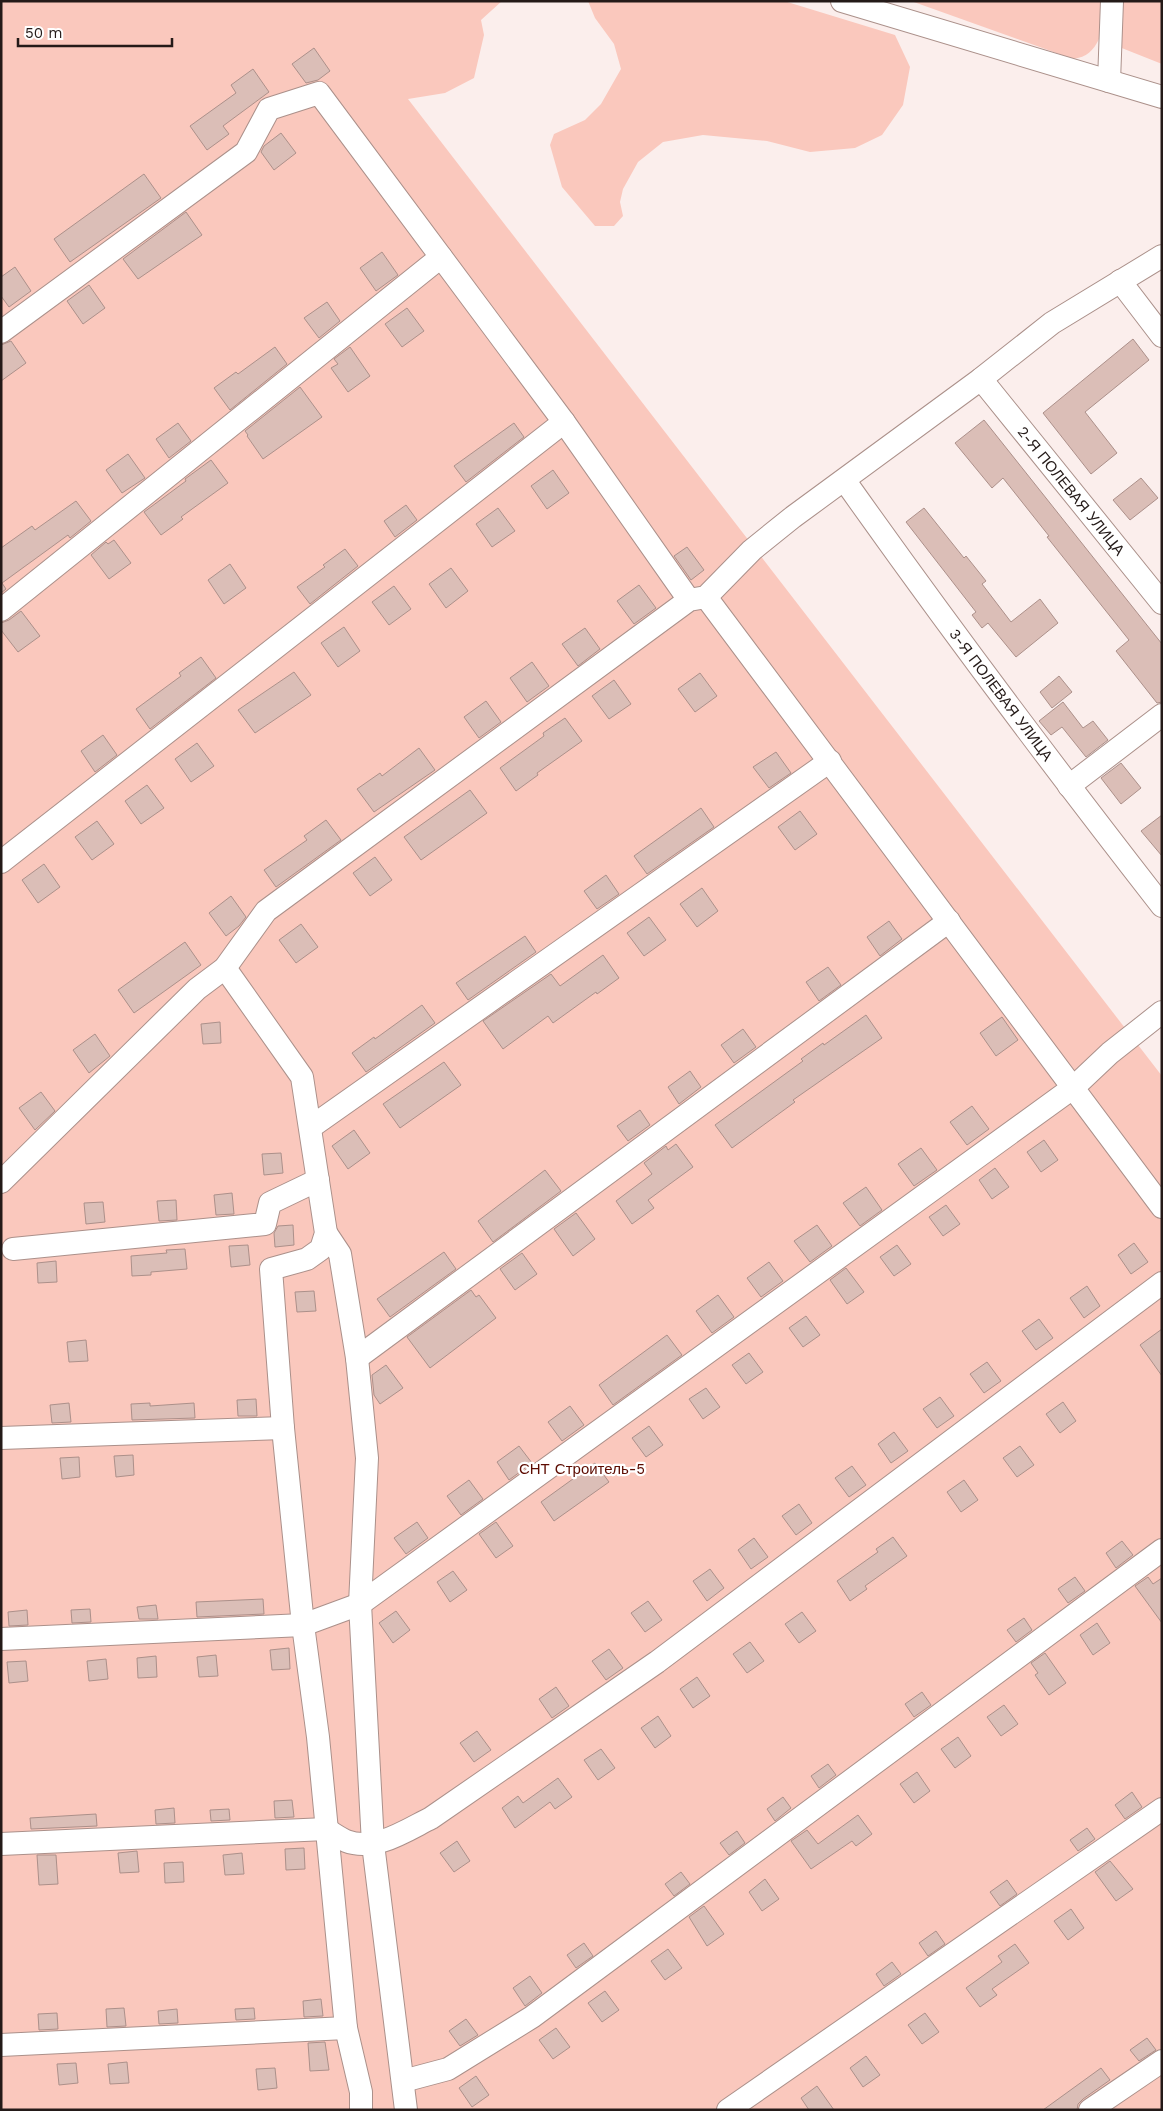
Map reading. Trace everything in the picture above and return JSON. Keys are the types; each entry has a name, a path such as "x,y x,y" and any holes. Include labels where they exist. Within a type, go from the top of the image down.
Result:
{"street":[{"path":"842,1 1162,97"},
{"path":"1109,82 1112,1"},
{"path":"1,332 246,152 269,109 319,93 564,422 698,598 830,761 1162,1207"},
{"path":"1,1182 197,989 225,968 266,911 698,598 752,550 793,518 981,379 1052,323 1162,256"},
{"path":"1,610 441,257"},
{"path":"1120,281 1162,336"},
{"name":"2-Я ПОЛЕВАЯ УЛИЦА","path":"981,379 1162,603"},
{"path":"1,862 564,422"},
{"name":"3-Я ПОЛЕВАЯ УЛИЦА","path":"845,481 909,572 1069,786 1162,906"},
{"path":"1069,786 1162,715"},
{"path":"311,1127 830,761"},
{"path":"357,1358 949,921"},
{"path":"225,968 302,1077 326,1233 322,1249 307,1259 271,1269 283,1428 303,1625 318,1737 346,2028 360,2092 361,2110"},
{"path":"1,1639 303,1625 360,1604 1074,1088 1110,1053 1162,1012"},
{"path":"13,1248 265,1224 270,1203 318,1180"},
{"path":"326,1233 340,1254 357,1358 367,1458 360,1604 373,1844 406,2110"},
{"path":"1,1844 326,1829 347,1841 373,1844 396,1836 431,1818 657,1662 1162,1284"},
{"path":"1,1438 283,1428"},
{"path":"403,2082 448,2069 532,2017 1162,1550"},
{"path":"728,2110 1162,1809"},
{"path":"1,2045 346,2028"},
{"path":"1090,2110 1162,2061"}],"green space":[{"name":"СНТ Строитель-5","path":"1,1 502,1 481,20 484,35 474,78 445,93 408,99 1162,1076 1162,2110 1,2110"},
{"path":"588,1 784,1 895,35 910,67 903,105 882,135 855,148 810,152 767,141 703,135 663,142 638,162 623,189 620,202 623,216 614,226 595,226 562,187 550,145 554,134 585,120 601,104 621,69 614,44 595,18"},
{"path":"911,1 1162,1 1162,64 1099,39 1089,53 1073,59"}],"building":[{"path":"314,48 330,71 318,80 306,83 292,64"},
{"path":"253,69 269,92 223,126 229,134 207,150 190,126 236,93 231,85"},
{"path":"281,133 296,153 274,170 261,152 264,146"},
{"path":"144,174 161,198 70,262 54,239"},
{"path":"186,212 202,235 138,279 123,259"},
{"path":"382,252 398,275 376,291 360,268"},
{"path":"15,267 31,291 9,307 1,296 1,277"},
{"path":"89,285 105,308 83,324 67,301"},
{"path":"327,302 340,321 319,338 304,318"},
{"path":"407,308 424,331 402,347 385,324"},
{"path":"1133,339 1149,360 1085,412 1117,453 1091,474 1043,413"},
{"path":"11,341 26,363 1,381 1,345"},
{"path":"275,347 287,364 230,410 214,388 236,372 238,374"},
{"path":"350,347 370,376 348,392 331,368 338,364 334,359"},
{"path":"300,387 322,417 263,459 245,431"},
{"path":"984,420 1162,644 1162,702 1157,703 1116,651 1129,640 1003,478 992,488 955,443"},
{"path":"178,423 191,441 169,458 156,439"},
{"path":"514,423 524,437 466,482 454,466"},
{"path":"128,454 145,478 122,493 106,470"},
{"path":"211,460 228,483 181,517 183,519 161,535 144,512"},
{"path":"553,470 569,493 547,509 531,486"},
{"path":"1141,478 1158,498 1130,520 1113,500"},
{"path":"76,501 91,521 70,538 68,535 2,583 6,589 1,593 1,548 32,526 35,530"},
{"path":"406,505 417,520 395,537 384,521"},
{"path":"498,508 515,531 492,547 476,524"},
{"path":"924,508 964,558 966,556 986,581 982,584 1011,622 1040,599 1058,623 1016,657 988,623 982,628 972,615 976,612 906,522"},
{"path":"114,540 131,563 109,579 91,555 106,542 108,544"},
{"path":"687,547 704,570 691,580 674,556"},
{"path":"345,549 358,566 310,604 297,587 325,567 323,565"},
{"path":"230,564 246,588 224,604 208,580"},
{"path":"451,568 468,591 446,608 429,584"},
{"path":"639,585 656,608 634,624 617,601"},
{"path":"394,586 411,609 389,625 372,602"},
{"path":"21,611 40,636 18,652 1,630 1,623 9,620"},
{"path":"344,627 360,651 338,667 321,643"},
{"path":"585,628 600,649 578,666 562,644"},
{"path":"201,657 216,678 150,729 136,709 181,676 179,673"},
{"path":"532,662 549,686 527,702 510,678"},
{"path":"294,672 311,695 255,733 238,710"},
{"path":"700,673 717,696 695,712 678,689"},
{"path":"1059,676 1072,692 1052,708 1040,692"},
{"path":"614,680 631,704 609,719 592,696"},
{"path":"486,701 501,722 479,738 464,717"},
{"path":"1063,702 1083,728 1093,721 1108,740 1086,757 1062,727 1051,735 1039,721"},
{"path":"565,718 582,741 537,773 538,775 516,791 500,768 544,736 543,733"},
{"path":"103,735 117,755 95,772 81,751"},
{"path":"197,743 214,766 191,782 175,759"},
{"path":"419,748 435,770 374,812 357,789 380,773 382,776"},
{"path":"776,752 791,773 769,788 753,767"},
{"path":"1121,763 1141,788 1121,804 1101,778"},
{"path":"147,785 164,808 141,824 125,801"},
{"path":"470,790 487,813 421,860 404,837"},
{"path":"701,808 714,827 647,874 634,856"},
{"path":"800,811 817,834 795,850 778,827"},
{"path":"1162,815 1162,856 1141,831"},
{"path":"326,820 341,840 276,887 264,870 307,840 304,836"},
{"path":"97,821 114,844 92,860 75,837"},
{"path":"375,857 392,880 370,896 353,873"},
{"path":"44,864 60,887 38,903 22,880"},
{"path":"606,875 619,894 597,909 584,891"},
{"path":"702,888 718,911 697,927 680,904"},
{"path":"231,896 246,917 239,926 226,936 209,913"},
{"path":"649,917 666,940 644,956 627,933"},
{"path":"889,921 902,939 880,956 867,937"},
{"path":"301,924 318,947 296,963 279,940"},
{"path":"525,936 536,952 468,1000 456,983"},
{"path":"185,942 201,965 134,1013 118,990"},
{"path":"603,955 619,978 553,1023 548,1016 503,1049 483,1021 551,974 560,986"},
{"path":"828,967 841,985 819,1001 806,982"},
{"path":"422,1005 435,1023 366,1072 352,1053"},
{"path":"866,1015 882,1038 793,1100 795,1102 732,1148 715,1125 803,1061 801,1059"},
{"path":"1002,1017 1018,1040 996,1056 980,1033"},
{"path":"220,1022 221,1043 203,1044 201,1024"},
{"path":"743,1029 756,1047 734,1063 721,1045"},
{"path":"95,1034 110,1056 89,1073 73,1050"},
{"path":"444,1062 461,1085 400,1128 383,1104"},
{"path":"690,1071 701,1087 679,1104 668,1087"},
{"path":"41,1092 55,1111 35,1130 19,1108"},
{"path":"972,1106 989,1129 967,1145 950,1122"},
{"path":"640,1110 650,1125 628,1141 617,1126"},
{"path":"354,1130 370,1153 348,1169 332,1146"},
{"path":"1044,1140 1058,1160 1041,1172 1027,1152"},
{"path":"676,1144 693,1167 648,1200 654,1208 632,1224 616,1201 652,1174 644,1163 666,1146 668,1150"},
{"path":"921,1148 937,1170 914,1186 898,1164"},
{"path":"281,1153 283,1173 264,1175 262,1154"},
{"path":"995,1168 1009,1187 992,1199 979,1180"},
{"path":"545,1170 561,1191 493,1242 478,1221"},
{"path":"866,1187 882,1210 860,1226 843,1203"},
{"path":"232,1193 234,1214 216,1215 214,1195"},
{"path":"176,1200 177,1220 159,1221 157,1201"},
{"path":"103,1202 105,1222 86,1224 84,1203"},
{"path":"946,1205 960,1224 943,1236 929,1217"},
{"path":"576,1213 595,1239 573,1256 554,1229"},
{"path":"293,1225 294,1245 275,1247 274,1233 278,1226"},
{"path":"817,1225 832,1246 810,1262 794,1241"},
{"path":"1134,1243 1148,1262 1131,1274 1118,1255"},
{"path":"248,1245 250,1265 231,1267 229,1246"},
{"path":"897,1245 911,1264 894,1276 880,1257"},
{"path":"185,1249 187,1269 151,1272 151,1275 132,1276 131,1256 167,1253 166,1250"},
{"path":"444,1252 456,1269 390,1317 377,1299"},
{"path":"522,1253 537,1274 515,1290 500,1269"},
{"path":"56,1261 57,1282 38,1283 37,1263"},
{"path":"769,1262 783,1281 761,1297 747,1278"},
{"path":"846,1268 864,1292 847,1304 830,1280"},
{"path":"1087,1286 1100,1306 1084,1318 1070,1298"},
{"path":"471,1290 476,1297 479,1295 496,1318 430,1368 407,1337"},
{"path":"314,1291 316,1311 297,1312 295,1292"},
{"path":"718,1295 734,1317 712,1333 696,1311"},
{"path":"806,1316 820,1335 803,1347 789,1328"},
{"path":"1039,1319 1053,1338 1036,1350 1022,1331"},
{"path":"1162,1329 1162,1376 1140,1345"},
{"path":"667,1335 682,1355 613,1405 599,1385"},
{"path":"86,1340 88,1361 69,1362 67,1342"},
{"path":"749,1353 763,1372 746,1384 732,1365"},
{"path":"987,1362 1001,1381 984,1393 970,1374"},
{"path":"386,1365 403,1388 380,1404 374,1395 372,1375"},
{"path":"706,1388 720,1407 703,1419 689,1399"},
{"path":"940,1397 954,1416 937,1428 923,1409"},
{"path":"256,1399 257,1416 238,1416 237,1400"},
{"path":"1063,1402 1076,1421 1060,1433 1046,1414"},
{"path":"69,1403 71,1422 52,1423 50,1405"},
{"path":"150,1403 150,1406 194,1403 195,1418 132,1420 131,1404"},
{"path":"570,1406 584,1425 562,1441 548,1422"},
{"path":"649,1426 663,1445 646,1457 632,1438"},
{"path":"894,1432 908,1451 891,1463 878,1444"},
{"path":"519,1446 532,1463 509,1480 497,1462"},
{"path":"1020,1446 1034,1465 1017,1477 1003,1458"},
{"path":"133,1455 134,1475 116,1477 114,1456"},
{"path":"79,1457 80,1477 62,1479 60,1458"},
{"path":"595,1463 609,1482 554,1521 541,1502"},
{"path":"852,1466 866,1485 849,1497 835,1478"},
{"path":"469,1480 483,1499 461,1515 447,1496"},
{"path":"964,1480 978,1500 961,1512 947,1492"},
{"path":"799,1504 812,1523 796,1535 782,1516"},
{"path":"417,1522 428,1538 406,1554 394,1538"},
{"path":"496,1522 513,1546 496,1558 479,1534"},
{"path":"893,1537 907,1556 865,1586 867,1589 850,1601 837,1581 878,1552 876,1549"},
{"path":"754,1538 768,1557 751,1569 738,1550"},
{"path":"1122,1541 1133,1555 1116,1568 1106,1553"},
{"path":"710,1569 724,1588 707,1601 693,1581"},
{"path":"453,1571 467,1590 450,1602 437,1582"},
{"path":"1075,1577 1085,1591 1068,1603 1058,1589"},
{"path":"1148,1577 1153,1584 1162,1578 1162,1623 1135,1586"},
{"path":"263,1599 264,1614 197,1617 196,1602"},
{"path":"648,1601 662,1620 645,1632 631,1613"},
{"path":"156,1605 158,1619 139,1619 137,1607"},
{"path":"90,1609 91,1622 72,1623 71,1610"},
{"path":"27,1610 28,1625 9,1626 8,1612"},
{"path":"396,1611 410,1630 393,1643 379,1623"},
{"path":"802,1612 816,1631 799,1643 785,1624"},
{"path":"1024,1618 1032,1630 1016,1642 1007,1630"},
{"path":"1097,1623 1110,1643 1093,1655 1080,1635"},
{"path":"750,1642 764,1661 747,1673 733,1654"},
{"path":"289,1648 290,1669 272,1670 270,1650"},
{"path":"609,1649 623,1668 606,1680 592,1661"},
{"path":"1045,1653 1066,1683 1049,1695 1035,1675 1038,1673 1031,1663"},
{"path":"216,1655 218,1676 199,1677 197,1657"},
{"path":"156,1656 157,1677 138,1678 137,1658"},
{"path":"106,1659 108,1679 89,1681 87,1661"},
{"path":"26,1661 28,1681 9,1683 7,1662"},
{"path":"697,1677 710,1696 693,1708 680,1689"},
{"path":"556,1687 569,1706 552,1718 539,1699"},
{"path":"922,1692 931,1705 914,1717 905,1704"},
{"path":"1004,1705 1018,1724 1001,1736 987,1717"},
{"path":"658,1716 671,1736 655,1748 641,1728"},
{"path":"477,1731 491,1750 474,1762 460,1743"},
{"path":"958,1737 971,1756 955,1768 941,1749"},
{"path":"601,1749 615,1768 598,1780 584,1760"},
{"path":"828,1764 836,1775 819,1788 811,1776"},
{"path":"917,1772 930,1791 914,1803 900,1784"},
{"path":"558,1778 572,1797 555,1809 550,1802 515,1828 502,1808 518,1796 523,1803"},
{"path":"1132,1792 1142,1807 1125,1819 1115,1805"},
{"path":"783,1797 791,1808 775,1821 767,1809"},
{"path":"292,1800 294,1817 275,1818 274,1801"},
{"path":"174,1808 175,1823 156,1824 155,1810"},
{"path":"229,1809 230,1820 211,1821 210,1810"},
{"path":"96,1814 97,1826 31,1829 30,1818"},
{"path":"858,1815 872,1834 856,1846 852,1841 811,1869 791,1841 807,1830 818,1844"},
{"path":"1087,1828 1095,1839 1078,1851 1070,1840"},
{"path":"737,1831 745,1843 729,1855 720,1843"},
{"path":"457,1841 470,1861 454,1872 440,1853"},
{"path":"304,1848 305,1869 286,1870 285,1849"},
{"path":"137,1851 139,1872 120,1873 118,1853"},
{"path":"242,1853 244,1874 225,1875 223,1855"},
{"path":"37,1855 56,1855 58,1884 39,1885"},
{"path":"1110,1861 1133,1889 1116,1901 1095,1872"},
{"path":"183,1862 184,1882 165,1883 164,1863"},
{"path":"681,1872 690,1884 674,1896 665,1884"},
{"path":"765,1879 779,1899 762,1911 749,1892"},
{"path":"1007,1880 1017,1894 1000,1906 990,1892"},
{"path":"704,1906 724,1934 707,1946 689,1917"},
{"path":"1071,1909 1084,1928 1068,1940 1054,1921"},
{"path":"936,1931 945,1944 928,1956 919,1943"},
{"path":"584,1943 593,1956 576,1968 567,1955"},
{"path":"1015,1944 1029,1963 992,1989 997,1995 980,2007 966,1988 1002,1962 998,1956"},
{"path":"668,1949 682,1968 665,1980 651,1961"},
{"path":"892,1962 901,1974 884,1986 876,1974"},
{"path":"530,1976 542,1993 525,2006 513,1988"},
{"path":"605,1991 619,2010 602,2022 588,2003"},
{"path":"321,1999 323,2016 304,2017 303,2001"},
{"path":"124,2008 126,2026 107,2027 106,2009"},
{"path":"254,2008 255,2019 236,2020 235,2009"},
{"path":"177,2009 178,2023 159,2024 158,2011"},
{"path":"57,2013 58,2029 39,2030 38,2014"},
{"path":"925,2013 939,2032 922,2044 908,2025"},
{"path":"466,2019 478,2035 460,2046 449,2031"},
{"path":"556,2028 570,2047 553,2059 539,2040"},
{"path":"1147,2038 1156,2050 1139,2061 1130,2050"},
{"path":"325,2042 329,2070 310,2071 308,2043"},
{"path":"866,2056 880,2075 863,2087 850,2068"},
{"path":"127,2062 129,2083 110,2084 108,2064"},
{"path":"76,2063 78,2083 59,2085 57,2064"},
{"path":"275,2068 277,2088 258,2090 256,2069"},
{"path":"1101,2068 1110,2080 1083,2099 1078,2104 1077,2110 1043,2110"},
{"path":"476,2076 489,2095 472,2107 459,2088"},
{"path":"817,2086 834,2110 809,2110 801,2098"}]}
